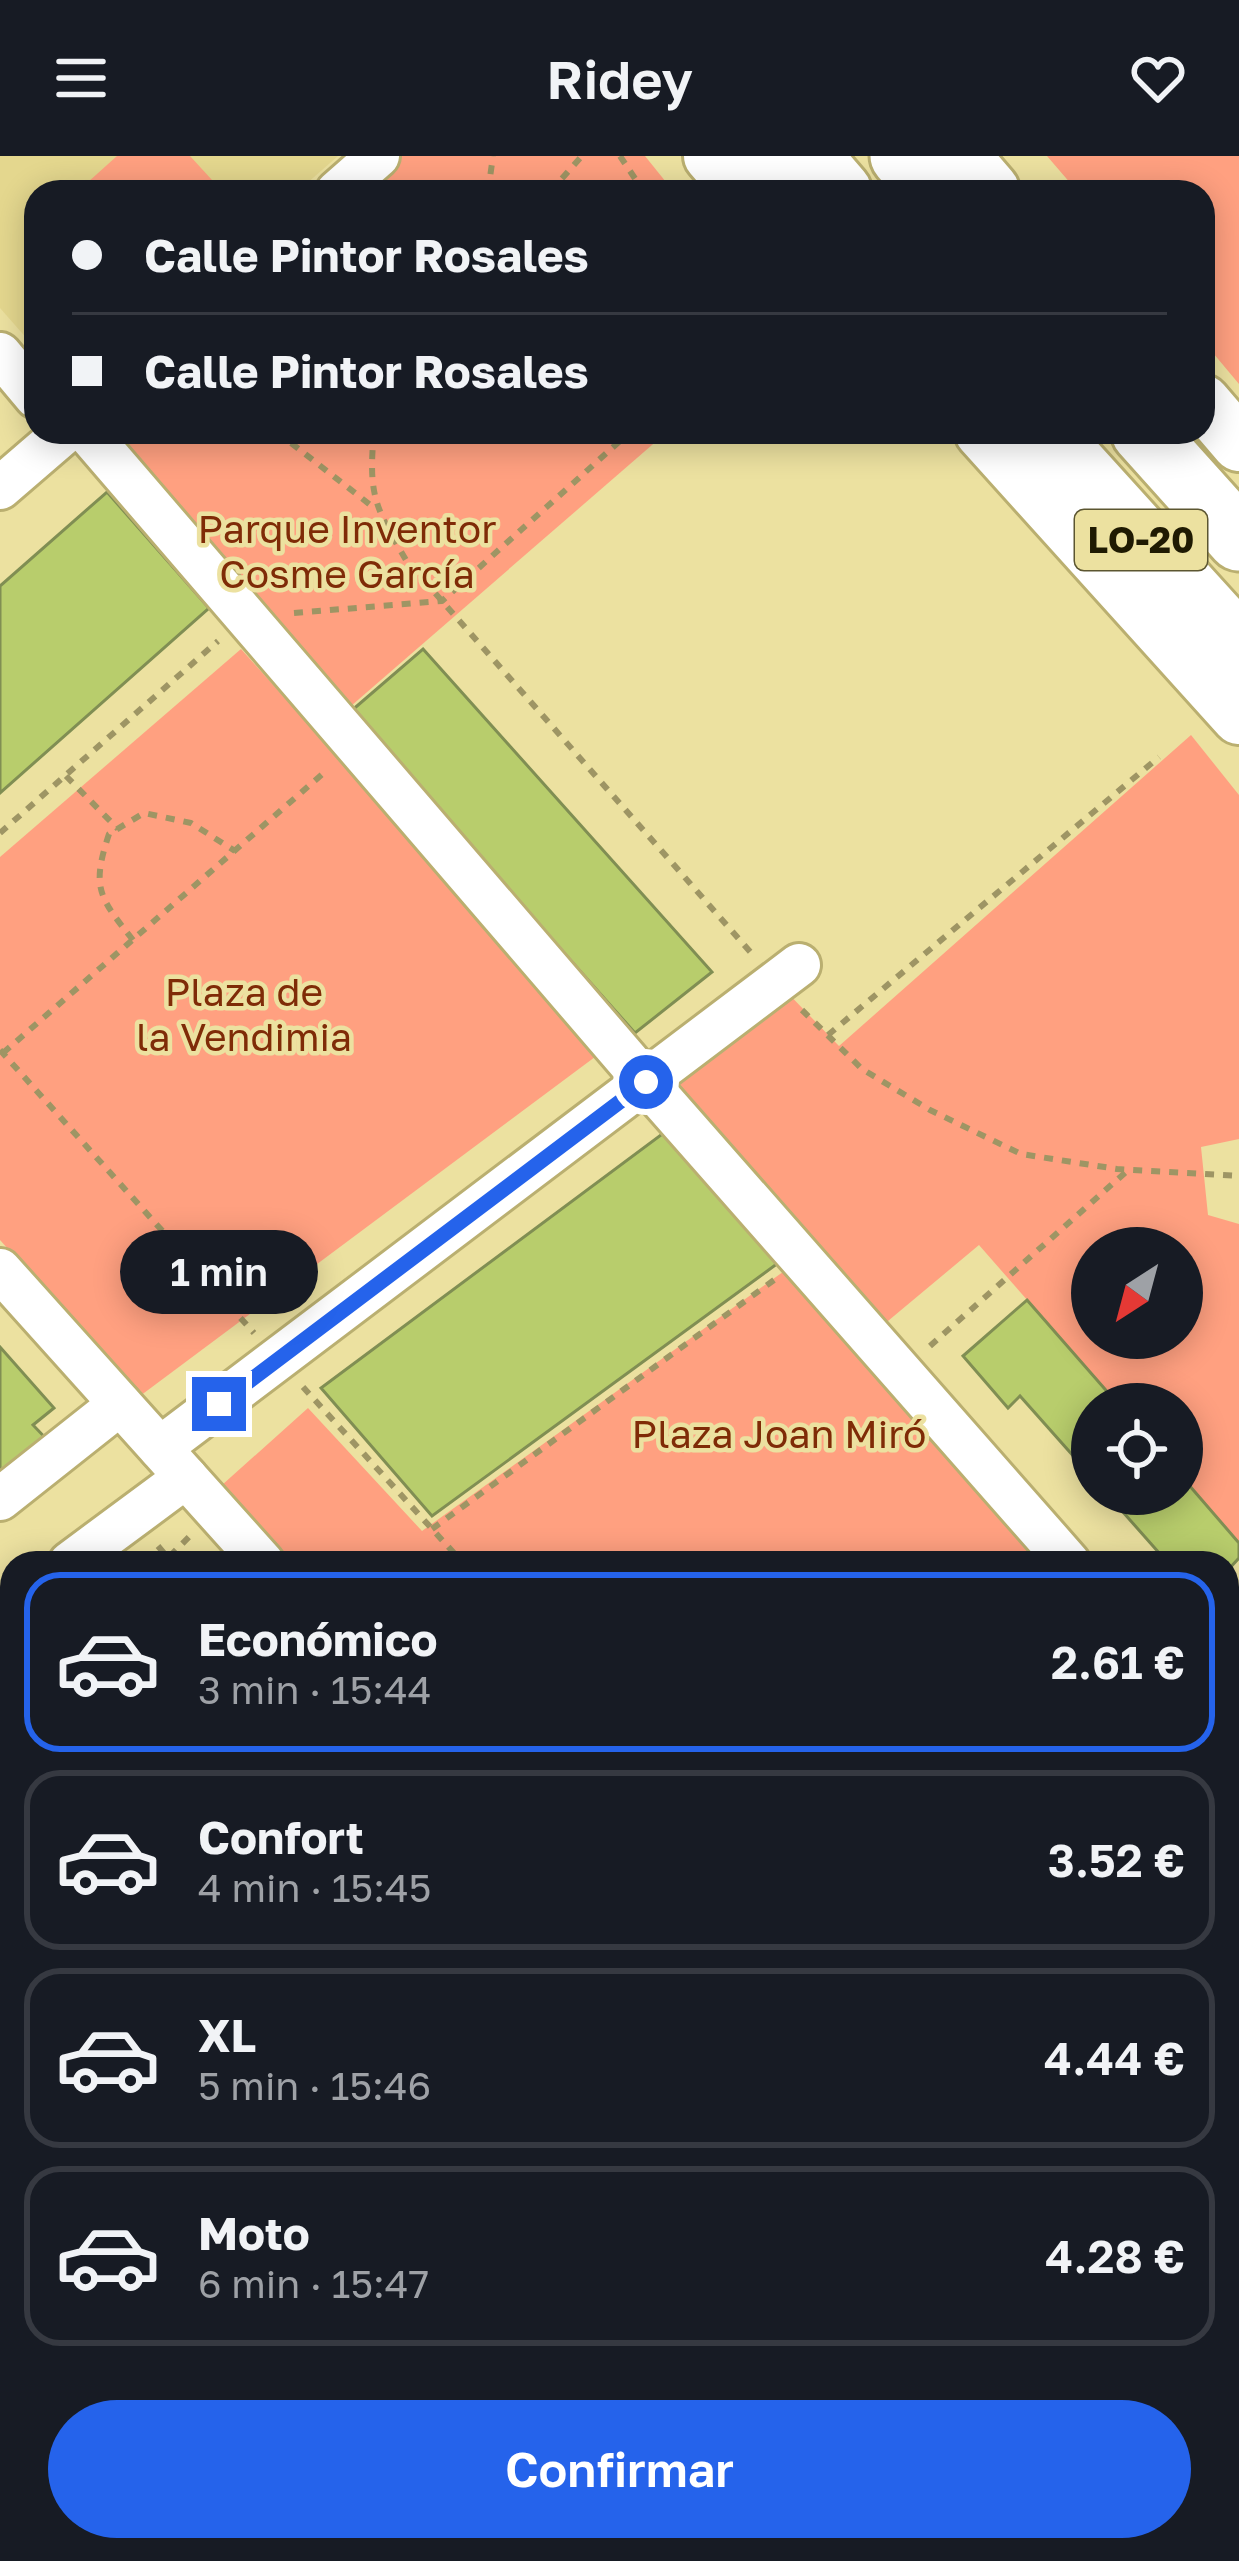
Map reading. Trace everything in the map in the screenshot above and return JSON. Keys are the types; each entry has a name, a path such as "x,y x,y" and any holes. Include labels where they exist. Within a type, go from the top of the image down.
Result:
{"highway":[{"path":"757,156 778,180"},
{"path":"809,156 830,180"},
{"path":"902,156 923,180"},
{"path":"956,156 977,180"},
{"name":"LO-20","path":"1056,444 1239,646"},
{"name":"LO-20","path":"1154,444 1239,539"}],"main road":[{"path":"711,156 732,180"},
{"path":"993,156 1014,180"},
{"path":"1215,416 1239,444"},
{"path":"993,444 1239,717"}],"street":[{"path":"351,180 378,156"},
{"path":"0,354 24,383"},
{"path":"0,488 50,444"},
{"path":"97,444 646,1082 1058,1551"},
{"path":"82,1551 278,1360 789,974"},
{"path":"0,1270 252,1551"},
{"path":"0,1499 120,1405"}],"path":[{"path":"561,180 582,156"},
{"path":"292,444 376,509 406,560 789,974 828,1035 862,1069 1022,1154 1129,1169 1239,1176"},
{"path":"373,444 376,509"},
{"path":"0,833 247,616 442,601 617,444"},
{"path":"358,744 1,1053 452,1551"},
{"path":"828,1035 1159,757"},
{"path":"66,776 118,829"},
{"path":"133,940 105,905 97,870 109,835 144,813 190,823 235,851"},
{"path":"901,1372 1129,1169"},
{"path":"432,1529 802,1259"}],"shaded area":[{"path":"0,156 338,156 311,180 24,180 24,335 0,308"}],"green space":[{"path":"117,156 190,156 212,180 90,180"},
{"path":"352,156 645,156 664,180 326,180"},
{"path":"1047,156 1239,156 1239,384 1215,355 1215,180 1068,180"},
{"name":"Parque Inventor Cosme García","path":"95,444 653,444 336,719"},
{"name":"Plaza de la Vendimia","path":"241,649 603,1051 140,1396 0,1240 0,857"},
{"name":"Plaza Joan Miró","path":"1191,735 1239,795 1239,1139 1201,1147 1208,1215 1239,1224 1239,1543 1203,1501 1203,1383 1100,1383 1079,1359 1203,1359 1203,1227 1071,1227 1071,1350 979,1245 870,1336 1042,1534 1027,1551 264,1551 212,1494 308,1408 422,1531 801,1259 646,1082 778,983 839,1046"}],"building":[{"path":"107,492 209,608 0,793 0,586"},
{"path":"423,649 712,972 635,1033 350,712"},
{"path":"677,1123 785,1258 432,1516 321,1388"},
{"path":"1027,1300 1071,1350 1071,1359 1079,1359 1100,1383 1071,1383 1071,1453 1020,1396 1008,1408 963,1356"},
{"path":"0,1347 54,1408 33,1425 55,1448 0,1489"},
{"path":"1203,1501 1239,1543 1239,1551 1157,1551 1126,1515 1203,1515"}],"route":[{"path":"219,1404 646,1082"}]}
